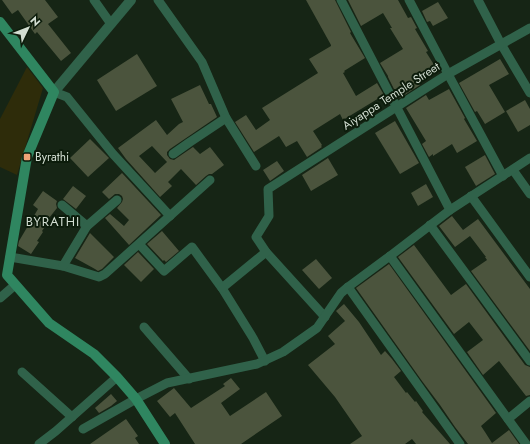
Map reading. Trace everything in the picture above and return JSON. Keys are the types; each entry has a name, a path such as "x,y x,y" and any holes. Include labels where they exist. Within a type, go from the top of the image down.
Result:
{"main road":[{"path":"0,22 54,92 27,157 10,257 4,276 15,285 49,323 94,354 117,377 136,399 165,444"}],"street":[{"path":"94,0 111,24"},
{"path":"131,0 54,92 67,97 113,154 170,216"},
{"path":"158,0 202,62 226,118 256,166"},
{"path":"340,0 450,210"},
{"path":"409,0 503,176"},
{"path":"478,0 501,44 530,93"},
{"name":"Aiyappa Temple Street","path":"266,252 256,237 269,216 268,189 448,74 530,28"},
{"path":"173,154 226,118"},
{"path":"83,428 167,383 257,364 284,352 317,328 341,293 348,286 450,210 530,158"},
{"path":"512,170 530,194"},
{"path":"10,257 63,266 99,277 105,274 210,180"},
{"path":"471,196 530,277"},
{"path":"63,266 87,226 117,200"},
{"path":"62,205 87,226"},
{"path":"430,225 530,361"},
{"path":"139,244 164,271 192,247 222,288 253,338 265,361"},
{"path":"222,288 266,252 324,317"},
{"path":"390,256 526,444"},
{"path":"0,298 15,285"},
{"path":"348,286 460,444"},
{"path":"144,327 190,378"},
{"path":"22,372 72,417"},
{"path":"39,444 56,432 117,377"},
{"path":"508,419 530,402"}],"shaded area":[{"path":"27,67 43,88 17,175 0,167 0,119"}],"building":[{"path":"2,0 45,0 58,17 48,24 71,53 61,61 37,32 35,34 18,10 12,14"},
{"path":"306,0 335,0 351,32 350,33 365,58 343,73 356,96 377,83 384,95 343,120 340,114 313,131 322,147 307,157 297,141 286,147 279,136 254,152 235,122 246,115 256,130 270,120 262,108 318,73 309,59 331,46"},
{"path":"348,0 398,0 408,18 411,17 417,28 415,29 428,51 426,52 436,68 417,79 420,85 400,98 380,63 403,49 390,28 392,28 383,13 361,26"},
{"path":"438,2 448,18 433,26 430,21 427,22 422,11"},
{"path":"137,54 157,86 116,111 97,80"},
{"path":"500,59 509,74 489,85 505,112 485,124 477,111 475,112 459,83"},
{"path":"200,85 217,117 170,149 167,152 167,155 170,159 174,160 193,147 200,154 210,147 224,165 212,174 206,176 196,185 181,169 168,182 172,186 160,197 118,148 156,120 167,135 183,122 171,99","holes":["152,146 167,162 155,173 139,156"]},
{"path":"449,89 477,141 457,153 452,144 429,157 422,144 426,141 406,108 426,95 429,100"},
{"path":"525,100 530,109 530,125 518,132 506,111"},
{"path":"395,121 419,163 400,174 375,133"},
{"path":"90,139 109,158 88,177 70,158"},
{"path":"485,155 495,174 476,186 465,167"},
{"path":"328,158 338,175 311,191 302,175"},
{"path":"277,161 284,171 270,181 263,170"},
{"path":"122,173 161,215 129,245 105,218 110,214 124,226 129,220 117,208 122,202 122,196 115,194 109,199 102,192"},
{"path":"426,184 433,197 418,206 411,193"},
{"path":"73,186 86,196 76,209 63,199"},
{"path":"43,191 57,201 57,208 49,218 50,219 37,241 39,242 31,254 18,246 19,241 38,209 33,205"},
{"path":"452,216 463,230 478,219 530,289 530,351 471,271 487,260 486,257 470,236 455,247 439,226"},
{"path":"162,231 179,251 166,262 164,260 163,261 147,244"},
{"path":"90,233 114,257 98,271 75,258"},
{"path":"414,245 451,295 466,284 525,365 530,367 530,395 526,396 499,361 483,375 467,352 483,340 469,322 454,334 398,257"},
{"path":"138,252 154,269 141,282 124,265"},
{"path":"316,259 332,278 319,289 302,270"},
{"path":"389,264 496,413 481,426 492,443 509,430 519,444 468,444 455,427 356,288"},
{"path":"344,304 359,322 381,355 385,351 392,359 401,371 394,377 406,393 407,392 415,402 416,401 423,411 422,412 450,444 416,444 412,439 405,444 350,444 362,436 335,397 308,365 335,344 328,336 345,321 336,311"},
{"path":"231,378 240,389 221,403 230,416 266,392 282,416 241,444 195,444 175,413 170,417 157,401 174,388 191,408 225,386 223,384"},
{"path":"111,394 117,401 99,413 95,408"},
{"path":"126,419 138,436 135,438 139,444 90,444"}],"place":[{"name":"Byrathi","path":"27,157"}],"district":[{"name":"BYRATHI","path":"53,221"}]}
